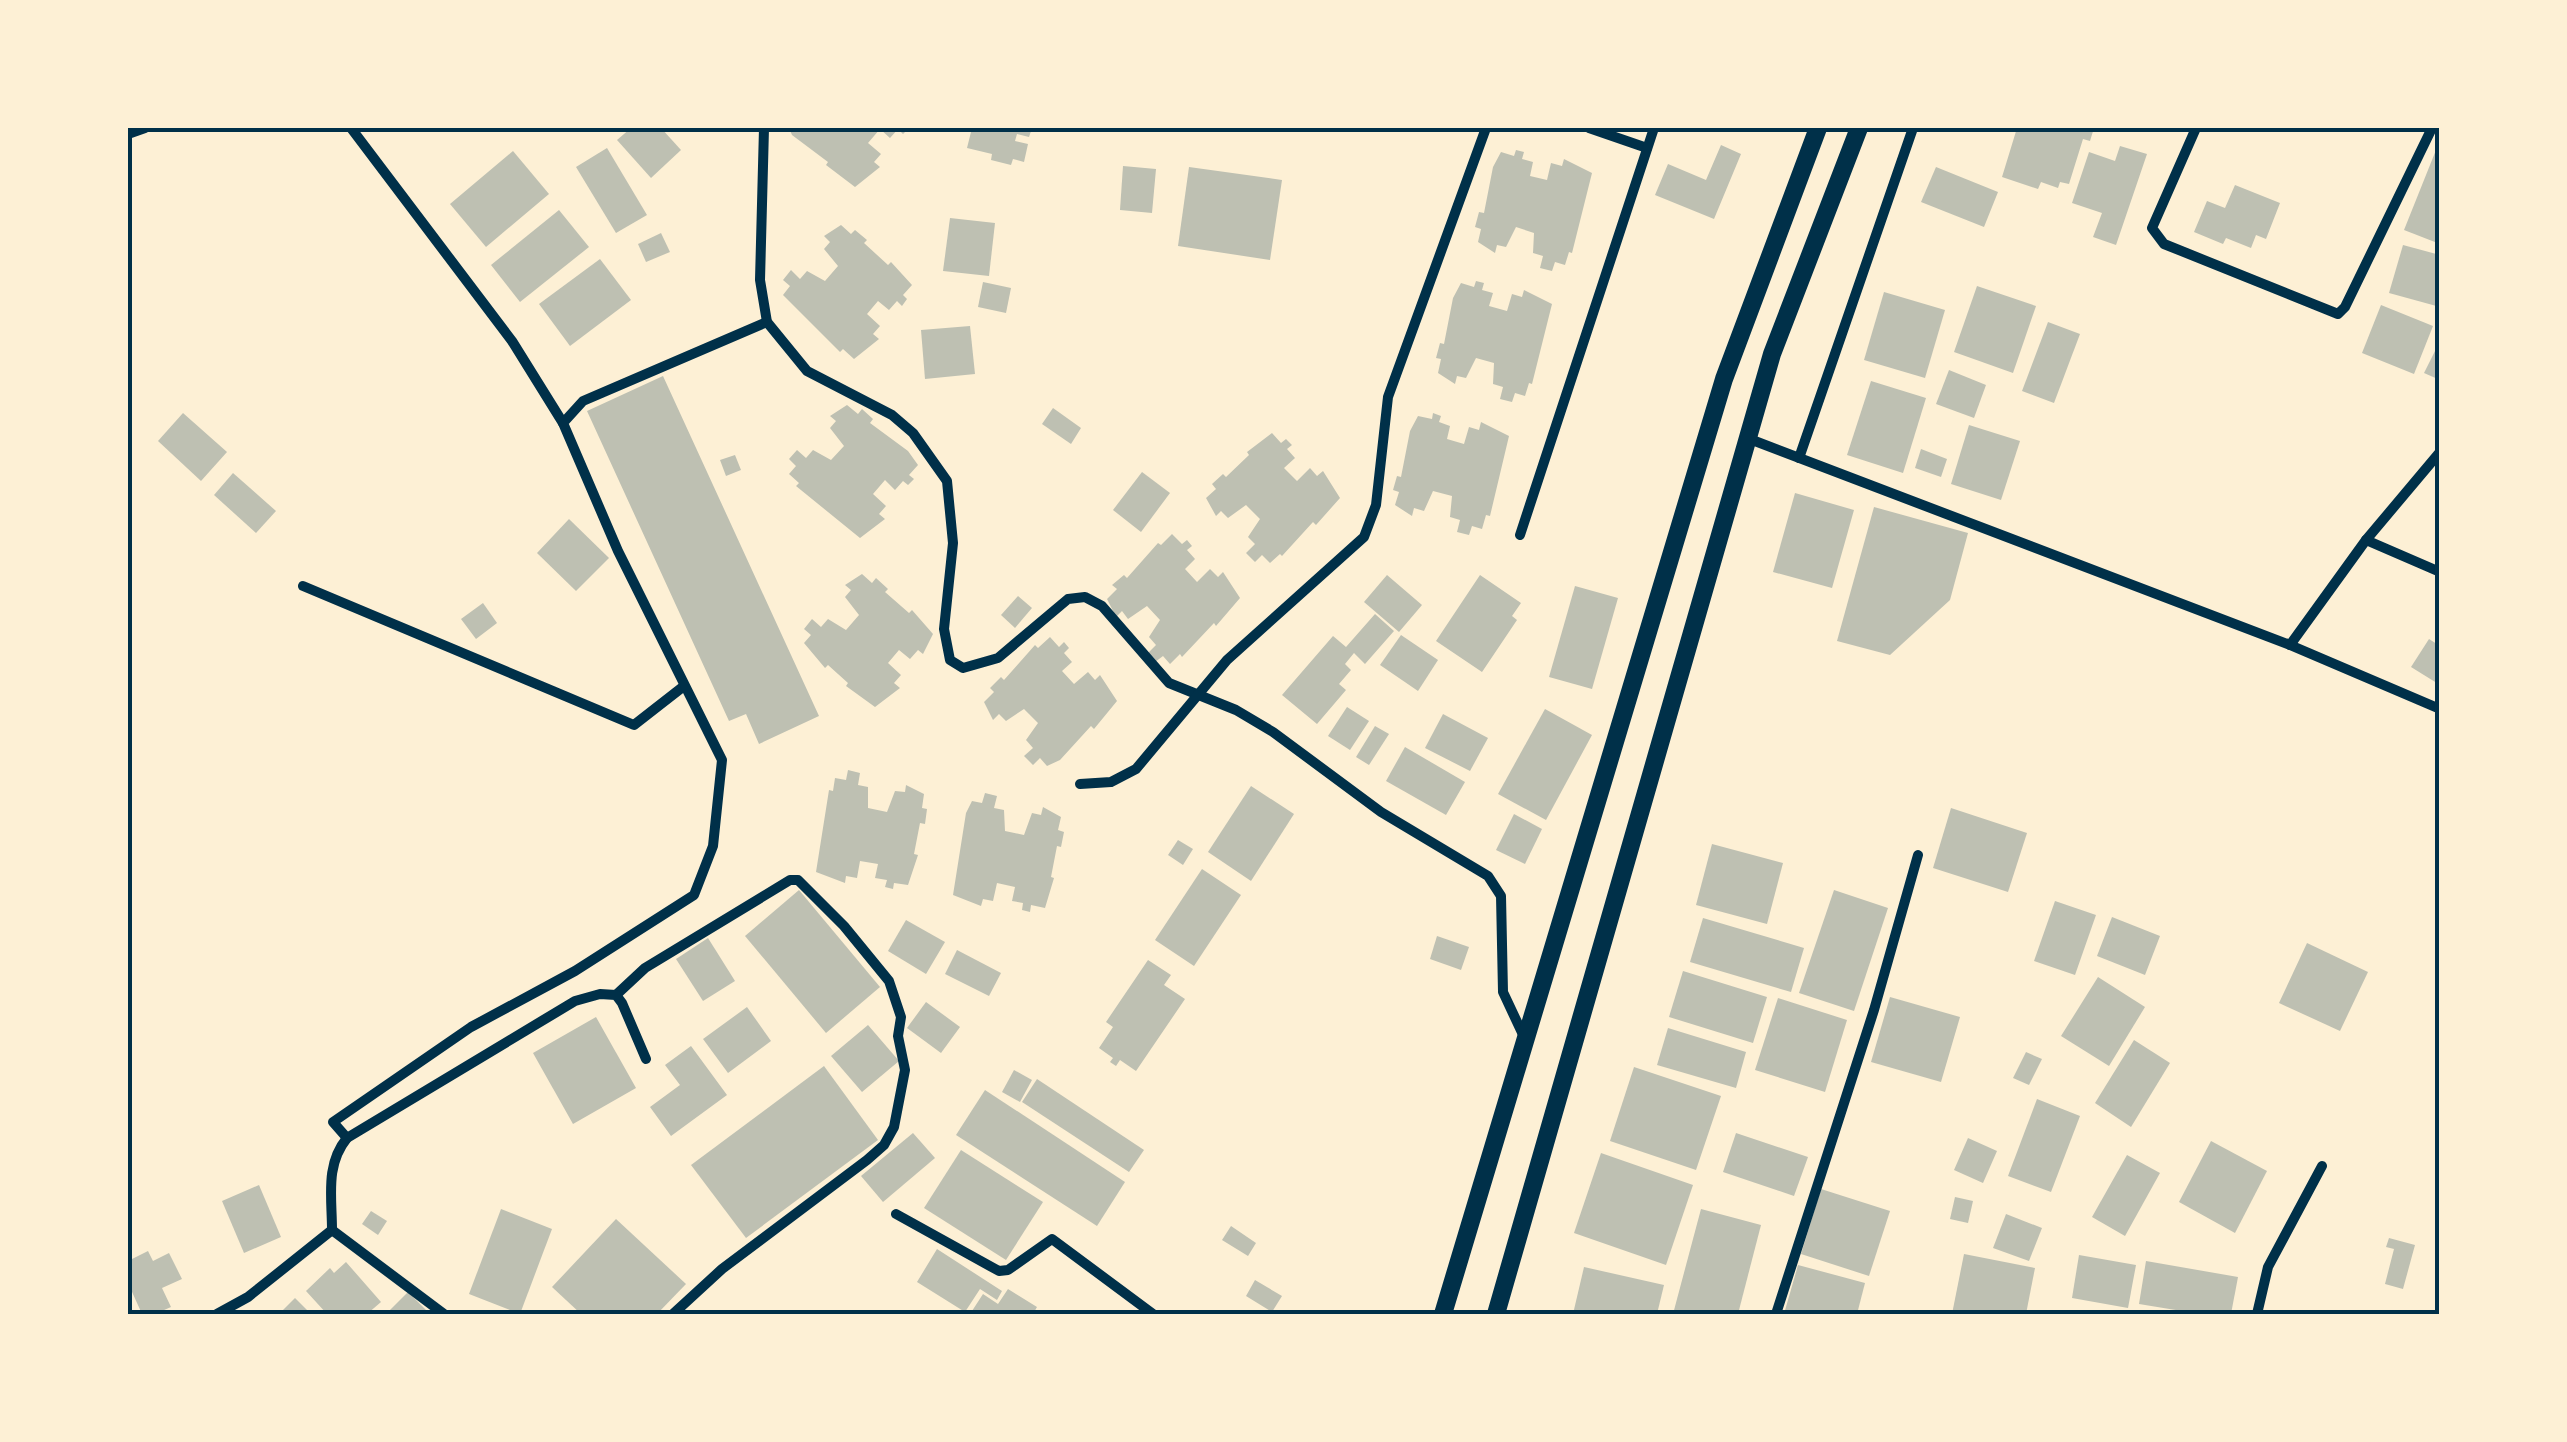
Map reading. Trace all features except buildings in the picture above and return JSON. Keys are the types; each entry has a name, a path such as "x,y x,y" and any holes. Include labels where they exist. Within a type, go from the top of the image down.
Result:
{"highway":[{"path":"1443,1314 1724,379 1818,128"},
{"path":"1496,1314 1747,438 1800,272 1859,128"}],"street":[{"path":"128,134 144,128"},
{"path":"347,1138 333,1122 471,1026 575,971 694,895 713,846 722,760 585,481 562,423 512,342 350,128"},
{"path":"764,128 760,280 768,322 807,370 892,415 913,433 948,481 953,543 944,629 950,660 963,668 998,658 1058,606 1085,597 1112,616 1169,683 1273,732 1381,812 1488,876 1501,896 1502,992 1526,1040"},
{"path":"1080,784 1111,782 1136,769 1197,693 1250,638 1364,537 1376,505 1388,398 1486,128"},
{"path":"1589,128 1647,148"},
{"path":"1520,534 1654,128"},
{"path":"1799,458 1913,128"},
{"path":"2196,128 2152,228 2164,244 2338,314 2345,308 2432,128"},
{"path":"562,423 583,402 768,322"},
{"path":"1747,438 2290,645 2440,709"},
{"path":"2290,645 2366,540 2440,452"},
{"path":"2366,540 2440,572"},
{"path":"303,586 634,725 684,686"},
{"path":"1776,1314 1864,1044 1918,855"},
{"path":"332,1230 330,1181 339,1149 347,1138 575,1001 600,994 616,995 645,968 798,880 844,926 889,982 901,1016 898,1036 905,1070 903,1092 884,1145 831,1190 722,1269 673,1314"},
{"path":"616,995 628,1012 646,1060"},
{"path":"2258,1314 2268,1267 2322,1166"},
{"path":"896,1214 999,1270 1008,1270 1052,1239 1153,1314"},
{"path":"217,1314 248,1296 332,1230"},
{"path":"332,1230 444,1314"}]}
